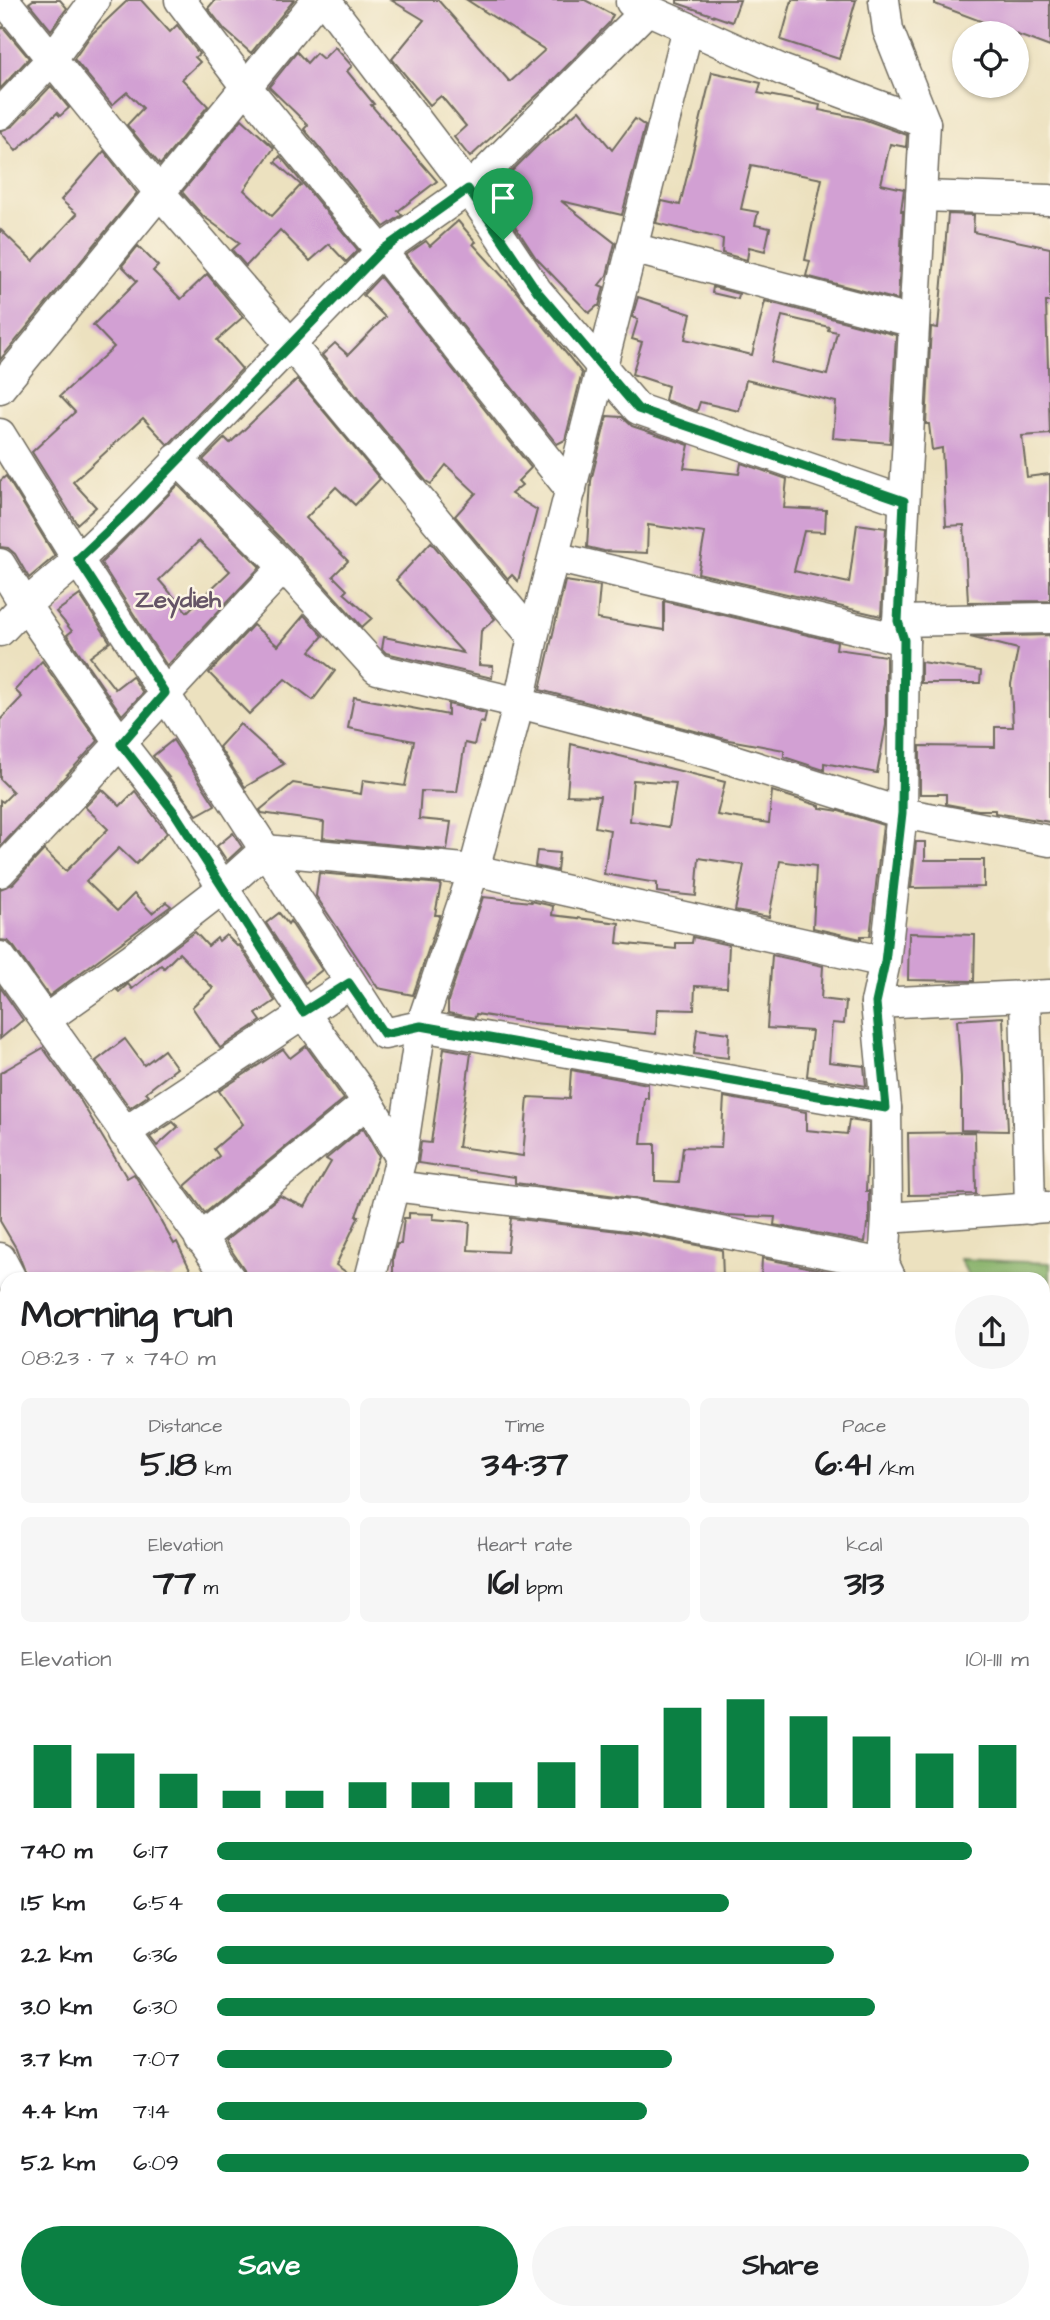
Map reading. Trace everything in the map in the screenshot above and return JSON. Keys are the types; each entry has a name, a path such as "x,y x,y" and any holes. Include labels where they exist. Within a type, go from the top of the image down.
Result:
{"street":[{"path":"4,0 160,193 290,344 533,637"},
{"path":"0,114 51,60 95,0"},
{"path":"180,0 247,88 571,490"},
{"path":"0,388 317,0"},
{"path":"325,0 468,189 537,291 638,409 904,501"},
{"path":"398,1172 638,1216 887,1272 886,1108 876,1003 885,962 902,813 901,630 904,501 925,123 888,30 884,0"},
{"path":"0,631 24,605 129,511 381,251 468,189 638,4 782,70 925,123"},
{"path":"372,1272 398,1172 421,1026 474,870 519,703 533,637 688,28"},
{"path":"921,196 1050,200"},
{"path":"632,248 914,322"},
{"path":"0,434 384,1034 421,1026 886,1108"},
{"path":"177,459 284,567 377,669 711,753 902,813 1050,841"},
{"path":"554,557 901,630 1050,618"},
{"path":"0,564 24,605 121,744 174,812 303,1012 368,1102 398,1172"},
{"path":"0,872 284,567"},
{"path":"45,1020 131,959 224,887 265,850 474,870 885,962"},
{"path":"0,957 225,1272"},
{"path":"124,1133 349,983"},
{"path":"876,1003 1038,996 1040,1208 887,1217"},
{"path":"200,1239 368,1102"}],"green space":[{"path":"960,1259 1050,1263 1050,1272 966,1272"}],"building":[{"path":"33,0 60,0 67,8 51,30 29,3"},
{"path":"128,0 141,0 170,32 177,25 199,54 195,57 200,62 182,79 208,106 160,165 127,125 143,108 127,92 112,105 74,59 91,35"},
{"path":"215,0 294,0 251,53 225,30 208,8"},
{"path":"391,0 438,0 510,82 545,50 467,0 585,0 613,15 609,23 547,86 470,157 454,137 466,126 441,96 430,105 392,59 424,20"},
{"path":"677,0 740,0 732,22 677,3"},
{"path":"792,0 856,0 839,59 781,40"},
{"path":"935,0 1050,0 1050,47 1029,39 1029,21 980,21 935,4"},
{"path":"3,27 29,58 0,89 0,30"},
{"path":"335,47 352,66 347,71 374,104 371,105 437,181 398,211 402,215 384,227 304,129 308,125 269,87 297,52 307,63 316,53 323,59"},
{"path":"712,72 761,83 758,93 820,105 819,110 863,119 907,135 906,147 890,144 881,184 904,189 898,300 806,276 810,261 805,260 822,179 751,165 741,209 758,212 755,225 770,228 765,251 749,247 747,260 722,253 723,239 656,223 662,201 680,205"},
{"path":"51,86 69,108 60,116 57,113 16,151 0,131 13,126"},
{"path":"579,110 612,150 635,119 645,126 622,215 561,201 615,243 607,275 599,285 604,287 599,306 589,313 536,258 492,191 539,144"},
{"path":"242,119 274,148 244,190 272,216 301,185 275,162 280,156 358,250 346,262 329,244 310,261 280,230 246,266 232,250 240,243 203,216 182,192"},
{"path":"104,151 137,193 0,360 0,229 33,261 77,214 61,200"},
{"path":"948,214 974,215 973,232 1050,248 1050,302 1046,302 1050,434 1022,436 1027,477 1050,474 1050,601 968,602 964,525 946,526 942,448 932,450 929,424 926,424 931,327 938,328"},
{"path":"458,221 476,242 473,244 515,290 582,373 565,440 557,444 406,255 426,241 430,246"},
{"path":"138,246 158,266 153,271 181,299 207,274 243,317 217,340 242,369 168,445 143,418 73,482 96,507 77,524 32,452 75,412 60,396 114,347 93,325 137,281 122,266"},
{"path":"380,277 531,468 518,481 522,485 511,494 537,510 518,581 512,575 508,579 455,516 476,493 446,465 431,484 426,481 322,355 335,343 348,355 385,317 363,295"},
{"path":"713,287 739,294 738,299 712,293"},
{"path":"638,297 691,314 685,339 752,355 765,301 896,335 890,443 833,438 836,402 746,380 739,411 700,402 697,411 665,400 668,386 632,374 642,342 632,339 638,319 632,317","holes":["782,316 829,327 828,330 837,332 827,375 771,362"]},
{"path":"297,379 380,479 355,505 336,487 306,518 348,561 333,576 347,590 344,593 372,618 362,627 297,555 203,460 225,438 230,443"},
{"path":"607,416 622,417 632,426 689,445 684,468 739,474 741,463 787,479 784,508 826,510 825,532 804,531 794,571 849,583 857,524 886,528 881,616 698,573 705,533 648,525 647,553 604,551 587,547 591,481"},
{"path":"6,476 55,556 29,578 15,554 8,548 0,547 0,481"},
{"path":"178,485 260,567 167,666 101,563","holes":["199,541 230,571 187,612 159,580"]},
{"path":"431,542 495,619 481,631 479,665 493,666 492,678 386,653 382,649 384,637 463,653 396,580"},
{"path":"565,581 600,586 597,619 664,630 664,601 837,642 836,649 886,656 886,725 877,773 824,763 824,770 784,757 784,750 729,740 540,690"},
{"path":"80,595 110,642 90,657 115,689 132,676 143,693 122,715 67,635 72,631 56,612"},
{"path":"304,615 323,636 310,651 335,671 313,700 285,679 249,714 209,673 253,625 278,646"},
{"path":"1050,635 1050,822 995,813 995,810 946,804 946,794 920,794 920,746 995,747 995,727 1013,727 1011,684 1018,649 970,637"},
{"path":"42,661 98,741 0,847 0,800 3,802 13,792 0,779 0,720 22,697 15,690"},
{"path":"921,662 981,671 980,683 921,683"},
{"path":"354,697 448,715 448,704 486,713 484,723 480,722 474,745 465,743 457,792 421,791 419,819 451,822 447,850 323,838 324,822 262,813 260,810 293,783 361,794 363,780 405,786 414,741 348,728"},
{"path":"240,724 284,764 245,787 219,747"},
{"path":"173,740 215,805 197,815 153,756"},
{"path":"571,744 725,782 717,815 769,823 772,791 820,808 883,825 870,936 861,936 861,939 813,928 816,866 780,861 769,917 735,911 744,865 699,858 696,896 657,892 657,883 604,874 610,830 595,827 600,796 567,795","holes":["633,780 676,783 669,827 630,821"]},
{"path":"102,789 120,806 135,791 167,833 136,864 119,848 86,881 117,911 134,894 152,913 166,902 171,906 49,996 14,947 8,941 0,940 0,889 13,884 44,850 66,871 108,829 85,807"},
{"path":"233,833 242,847 227,861 217,846"},
{"path":"916,842 925,842 925,860 984,860 984,887 911,888"},
{"path":"537,851 559,853 557,871 535,866"},
{"path":"319,873 441,884 435,915 440,915 413,995 378,988 316,896"},
{"path":"483,897 531,901 553,906 552,915 619,923 617,943 676,949 676,943 692,943 693,937 729,945 727,987 695,986 694,1010 657,1009 656,1034 533,1023 476,1014 475,1018 448,1013 448,1001"},
{"path":"279,913 288,924 290,921 322,970 305,983 266,923"},
{"path":"195,932 208,946 217,938 219,941 226,935 239,945 275,1001 256,1014 261,1021 220,1048 192,1007 213,988 179,953 164,968 161,965 132,989 128,984 119,992 117,990"},
{"path":"909,933 975,935 974,981 908,980"},
{"path":"772,955 823,966 821,999 846,1002 844,1024 832,1023 829,1062 864,1066 866,1086 807,1076 812,1031 767,1028"},
{"path":"0,987 23,1020 0,1039"},
{"path":"1003,1017 1008,1131 961,1130 957,1020"},
{"path":"697,1029 729,1033 728,1058 694,1054"},
{"path":"125,1039 144,1065 164,1050 177,1068 146,1092 149,1095 130,1108 96,1061"},
{"path":"306,1046 344,1099 205,1213 185,1186 219,1156 214,1149 243,1124 219,1091 283,1049 290,1058"},
{"path":"43,1048 79,1098 127,1178 134,1174 174,1244 177,1242 190,1269 184,1272 25,1272 16,1248 0,1221 0,1073"},
{"path":"444,1048 471,1053 458,1147 523,1156 528,1097 569,1099 571,1070 648,1084 641,1144 655,1144 655,1181 679,1182 683,1147 721,1148 724,1097 806,1112 806,1130 847,1134 849,1120 869,1123 866,1191 869,1191 869,1224 865,1242 774,1225 775,1217 726,1215 640,1199 515,1183 515,1177 418,1163 421,1142 431,1143"},
{"path":"173,1122 178,1127 157,1146 150,1137"},
{"path":"363,1128 379,1156 356,1216 359,1216 336,1265 346,1272 245,1272 225,1241 280,1196 305,1207 331,1162 326,1159"},
{"path":"975,1132 976,1194 909,1195 908,1133"},
{"path":"409,1213 434,1214 433,1219 470,1222 468,1250 507,1252 511,1218 635,1233 722,1250 723,1272 393,1272 393,1258 397,1244 401,1244 404,1218 409,1218"},
{"path":"762,1258 832,1272 761,1272"}],"district":[{"name":"Zeydieh","path":"178,599"}],"route":[{"path":"468,189 503,240 537,291 638,409 904,501 898,621 904,640 902,813 885,962 876,1003 886,1108 421,1026 384,1034 349,983 303,1012 174,812 121,744 165,693 78,559 129,511 381,251 468,189"}]}
